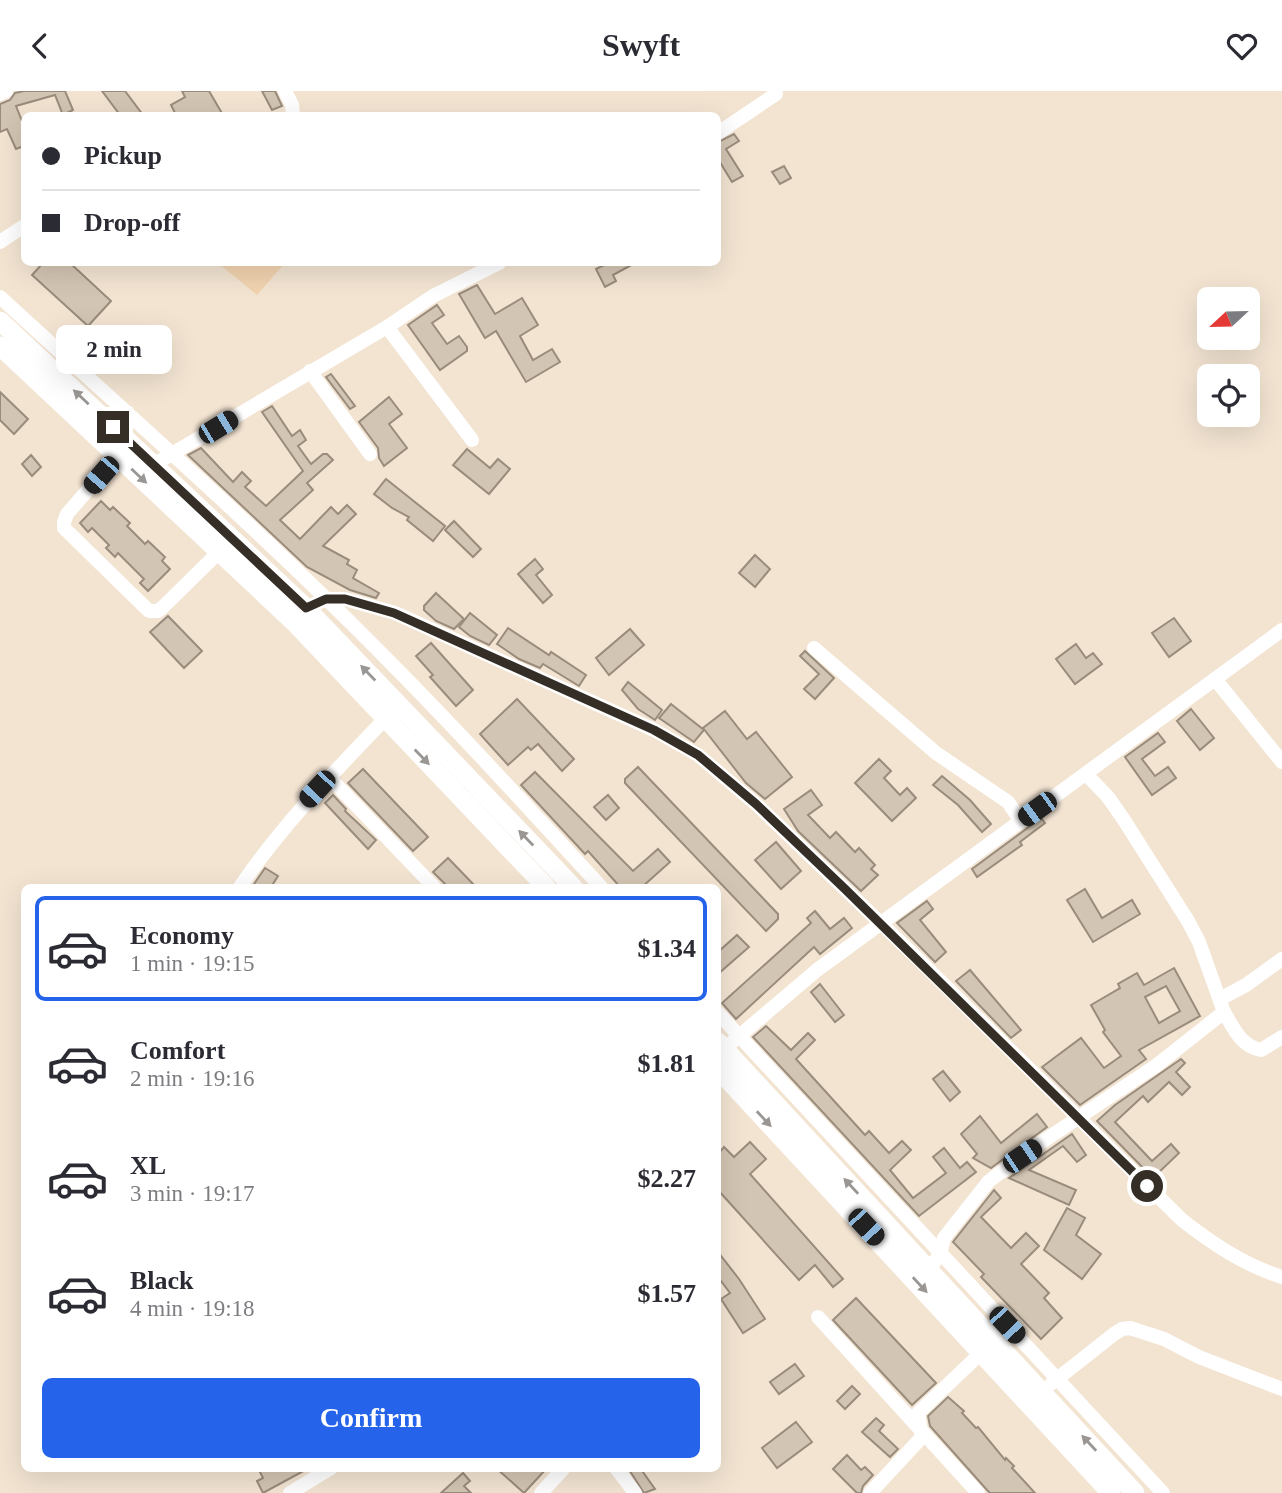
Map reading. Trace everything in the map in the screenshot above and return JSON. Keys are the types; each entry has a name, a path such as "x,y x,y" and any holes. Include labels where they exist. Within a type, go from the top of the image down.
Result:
{"main road":[{"path":"0,321 153,465 569,884"},
{"path":"0,346 220,551 300,615 386,718 543,884"},
{"path":"727,1043 934,1262 983,1344 1049,1385 1135,1493"},
{"path":"721,1072 983,1344 1111,1493"}],"street":[{"path":"0,93 6,91"},
{"path":"285,91 293,112"},
{"path":"721,131 776,94"},
{"path":"0,242 21,228"},
{"path":"153,465 387,327 433,296 493,266"},
{"path":"0,297 326,599 474,750 598,884"},
{"path":"387,327 472,440"},
{"path":"310,371 370,454"},
{"path":"118,455 67,514 64,528 149,611 158,611 163,607 220,551"},
{"path":"300,615 326,599 345,599 394,613 654,730 698,755 756,804 880,923 1182,1220 1211,1243 1237,1258 1262,1271 1282,1277"},
{"path":"721,1023 727,1043 880,923 1282,630"},
{"path":"814,648 936,753 1008,803 1021,821"},
{"path":"1215,679 1282,762"},
{"path":"242,884 263,853 305,802 386,718"},
{"path":"1086,774 1125,820 1188,921 1199,942 1222,1006 1239,1037 1251,1048 1261,1050 1282,1037"},
{"path":"329,777 431,884"},
{"path":"575,884 587,871"},
{"path":"1163,1493 1049,1385 934,1262 944,1238 989,1181 1157,1065 1246,985 1282,959"},
{"path":"818,1317 978,1493"},
{"path":"1049,1385 1114,1334 1130,1328 1164,1339 1199,1357 1282,1389"},
{"path":"870,1493 922,1437 918,1413 983,1344"},
{"path":"290,1493 324,1472"},
{"path":"541,1493 560,1472"},
{"path":"619,1472 635,1493"}],"shaded area":[{"path":"222,266 282,266 257,295"}],"building":[{"path":"65,91 73,110 62,112 55,95 16,106 21,118 21,147 16,149 7,129 0,132 0,104 10,100 15,93"},
{"path":"102,91 125,91 141,112 118,112"},
{"path":"182,91 209,91 221,112 174,112 171,105 185,97"},
{"path":"262,91 275,91 282,106 272,110"},
{"path":"734,134 739,141 726,149 743,176 732,182 721,164 721,140"},
{"path":"784,166 791,178 780,184 772,172"},
{"path":"40,266 73,266 111,301 88,326 32,275"},
{"path":"602,266 630,266 613,275 616,281 605,287 596,269"},
{"path":"477,285 495,314 522,298 538,325 520,336 533,360 552,349 560,362 526,382 496,331 485,338 459,294"},
{"path":"437,305 444,315 432,323 447,344 459,336 467,347 467,351 440,370 408,325"},
{"path":"331,374 355,406 350,409 326,377"},
{"path":"0,392 28,419 14,434 0,420"},
{"path":"389,397 402,414 389,424 407,448 384,466 379,458 378,448 359,422"},
{"path":"272,406 292,436 300,430 306,440 298,446 311,464 323,454 333,460 307,483 313,490 280,520 300,539 331,507 338,514 347,505 356,514 323,546 349,560 347,564 357,570 353,578 379,593 376,598 350,590 307,567 188,455 201,448 233,482 242,472 251,481 245,487 266,506 303,471 262,412"},
{"path":"467,449 490,468 498,459 510,469 489,494 453,465"},
{"path":"31,455 41,467 32,476 22,464"},
{"path":"386,479 445,526 433,541 407,520 409,517 374,494"},
{"path":"101,501 110,510 113,507 130,523 127,526 145,544 148,541 165,557 162,561 170,569 148,591 140,583 144,579 118,553 115,557 106,548 109,545 92,528 88,532 80,523"},
{"path":"454,521 481,549 473,557 445,530"},
{"path":"755,555 770,569 755,587 739,573"},
{"path":"535,559 543,569 536,575 552,595 543,603 518,574"},
{"path":"436,593 464,619 454,629 436,621 424,610 424,606"},
{"path":"470,613 497,635 489,645 459,627"},
{"path":"168,616 202,651 184,668 150,632"},
{"path":"1174,618 1191,641 1169,657 1152,633"},
{"path":"508,628 586,675 579,686 543,664 540,668 519,659 497,644"},
{"path":"630,629 644,645 609,675 596,658"},
{"path":"431,643 473,690 456,706 430,677 433,675 416,656"},
{"path":"1076,644 1086,658 1093,653 1102,664 1075,684 1056,659"},
{"path":"805,651 834,678 815,699 804,689 819,674 800,656"},
{"path":"628,682 662,710 655,720 638,709 622,690"},
{"path":"517,699 574,759 562,771 538,744 531,750 528,747 508,765 480,734"},
{"path":"671,704 704,730 694,742 659,718"},
{"path":"1191,709 1214,738 1200,750 1177,721"},
{"path":"725,711 747,739 756,732 792,777 765,799 746,783 703,728"},
{"path":"1158,733 1165,742 1142,759 1155,776 1168,767 1176,778 1152,795 1125,757"},
{"path":"879,759 891,771 884,778 900,795 907,788 916,798 892,821 855,783"},
{"path":"638,767 778,914 778,919 766,931 625,783 625,779"},
{"path":"363,769 428,837 413,851 348,783"},
{"path":"535,772 633,871 658,849 670,862 645,884 617,884 588,851 585,854 521,785"},
{"path":"942,776 970,800 991,824 982,832 958,805 933,785"},
{"path":"811,790 822,805 808,815 830,838 836,832 855,852 859,848 875,865 871,869 878,875 861,891 798,831 784,809"},
{"path":"333,795 345,811 376,840 368,849 325,803"},
{"path":"608,795 619,808 606,820 594,807"},
{"path":"1041,818 1045,823 1020,842 1022,845 977,877 972,869"},
{"path":"776,842 801,871 781,889 755,860"},
{"path":"448,858 473,884 445,884 433,872"},
{"path":"265,868 278,876 273,884 254,884"},
{"path":"1085,889 1102,918 1132,900 1140,914 1093,942 1067,900"},
{"path":"927,901 933,909 920,920 946,952 935,962 897,923"},
{"path":"815,911 830,929 844,918 852,928 820,954 814,947 736,1019 722,1003 811,923 807,918"},
{"path":"737,935 749,947 721,971 721,949"},
{"path":"1174,968 1200,1016 1139,1050 1146,1059 1080,1105 1042,1067 1081,1038 1104,1068 1121,1056 1103,1032 1105,1030 1091,1005 1120,988 1118,984 1137,973 1144,985","holes":["1166,986 1180,1011 1159,1023 1145,997"]},
{"path":"970,970 1021,1030 1011,1038 956,981"},
{"path":"820,984 844,1015 835,1022 811,992"},
{"path":"766,1026 791,1050 808,1033 815,1040 796,1059 865,1135 869,1131 889,1153 902,1141 911,1150 890,1170 913,1198 946,1173 933,1157 944,1148 960,1168 967,1162 976,1172 919,1216 753,1037"},
{"path":"1181,1059 1185,1063 1176,1072 1190,1087 1182,1095 1169,1082 1148,1102 1143,1096 1115,1122 1152,1161 1171,1144 1179,1153 1153,1178 1097,1121 1115,1105"},
{"path":"943,1071 960,1092 950,1101 933,1079"},
{"path":"1037,1114 1047,1127 991,1168 973,1158 977,1154 961,1134 980,1116 1001,1143"},
{"path":"1072,1134 1086,1155 1077,1162 1063,1146 1029,1170 1076,1190 1069,1205 1009,1178"},
{"path":"750,1142 766,1159 750,1174 843,1279 833,1287 815,1265 799,1280 721,1193 721,1150 724,1147 734,1157"},
{"path":"994,1190 1001,1198 981,1217 1011,1248 1026,1233 1039,1246 1021,1264 1049,1293 1044,1298 1062,1318 1041,1339 981,1277 984,1274 953,1242"},
{"path":"1067,1208 1085,1218 1076,1235 1101,1254 1082,1279 1044,1250"},
{"path":"721,1256 765,1319 743,1333 721,1299 730,1293 721,1281"},
{"path":"856,1298 936,1383 912,1405 833,1320"},
{"path":"795,1364 804,1376 779,1394 770,1382"},
{"path":"852,1386 860,1394 845,1409 837,1401"},
{"path":"948,1397 964,1411 962,1413 978,1427 1005,1460 1006,1458 1014,1466 1012,1468 1035,1493 990,1493 987,1490 930,1426 928,1416"},
{"path":"876,1418 884,1425 879,1431 898,1449 890,1457 862,1432"},
{"path":"796,1422 812,1442 777,1468 762,1448"},
{"path":"847,1455 861,1470 865,1467 873,1475 863,1486 861,1493 857,1493 833,1469"},
{"path":"260,1472 302,1472 263,1493 257,1481 263,1478"},
{"path":"500,1472 543,1472 524,1493"},
{"path":"631,1472 643,1472 655,1489 644,1493"},
{"path":"463,1473 470,1481 464,1486 471,1493 441,1493"}],"route":[{"path":"113,427 306,608 326,599 345,599 394,613 654,730 698,755 756,804 845,889 1147,1186"}]}
